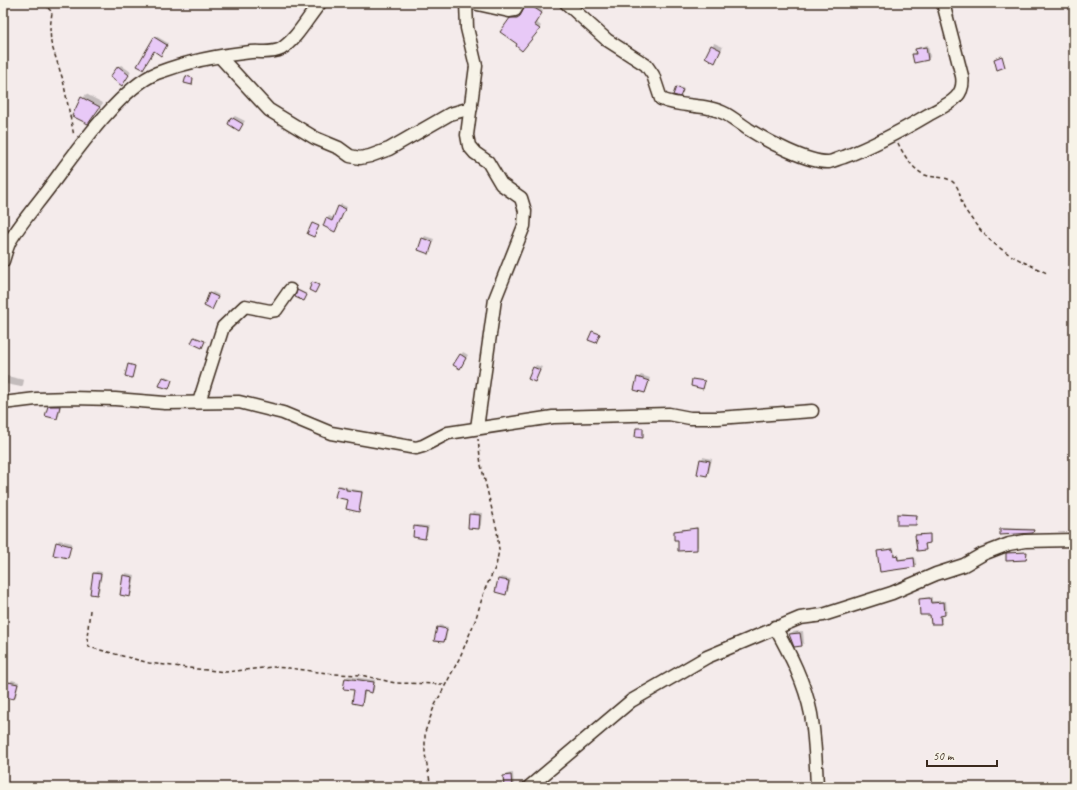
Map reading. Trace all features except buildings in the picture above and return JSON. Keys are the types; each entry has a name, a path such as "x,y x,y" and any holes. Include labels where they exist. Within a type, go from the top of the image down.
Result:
{"street":[{"path":"3,261 9,242 77,150 116,105 145,79 174,68 220,57 252,52 273,52 281,49 295,35 320,3"},
{"path":"466,3 467,28 476,66 467,135 469,146 475,153 488,162 501,184 521,198 525,211 524,226 495,299 477,428"},
{"path":"472,3 509,11 515,10 519,3"},
{"path":"566,3 607,40 646,65 653,75 661,99 668,102 696,105 724,113 750,130 814,160 830,162 859,152 894,134 950,102 962,91 964,85 943,3"},
{"path":"220,57 269,110 315,138 338,148 350,156 360,158 389,149 450,114 471,108"},
{"path":"199,402 223,327 246,306 276,310 290,290"},
{"path":"3,403 36,399 71,398 115,399 165,403 239,402 283,413 331,433 416,448 448,433 561,417 669,414 690,418 718,418 812,411"},
{"path":"529,787 631,701 707,657 775,627 800,618 823,615 892,593 936,574 964,565 983,554 1009,544 1025,541 1074,540"},
{"path":"775,627 792,659 807,697 814,737 817,787"}],"path":[{"path":"43,3 52,12 50,29 51,43 63,80 70,122 77,150"},
{"path":"894,134 902,152 914,167 924,175 946,178 953,182 960,190 964,208 994,245 1007,254 1046,273"},
{"path":"431,787 425,754 425,732 444,684 460,657 475,621 485,589 496,566 499,550 497,530 481,465 477,428"},
{"path":"90,610 87,638 89,647 149,663 226,672 272,667 289,668 334,674 362,675 395,683 444,684"}]}
